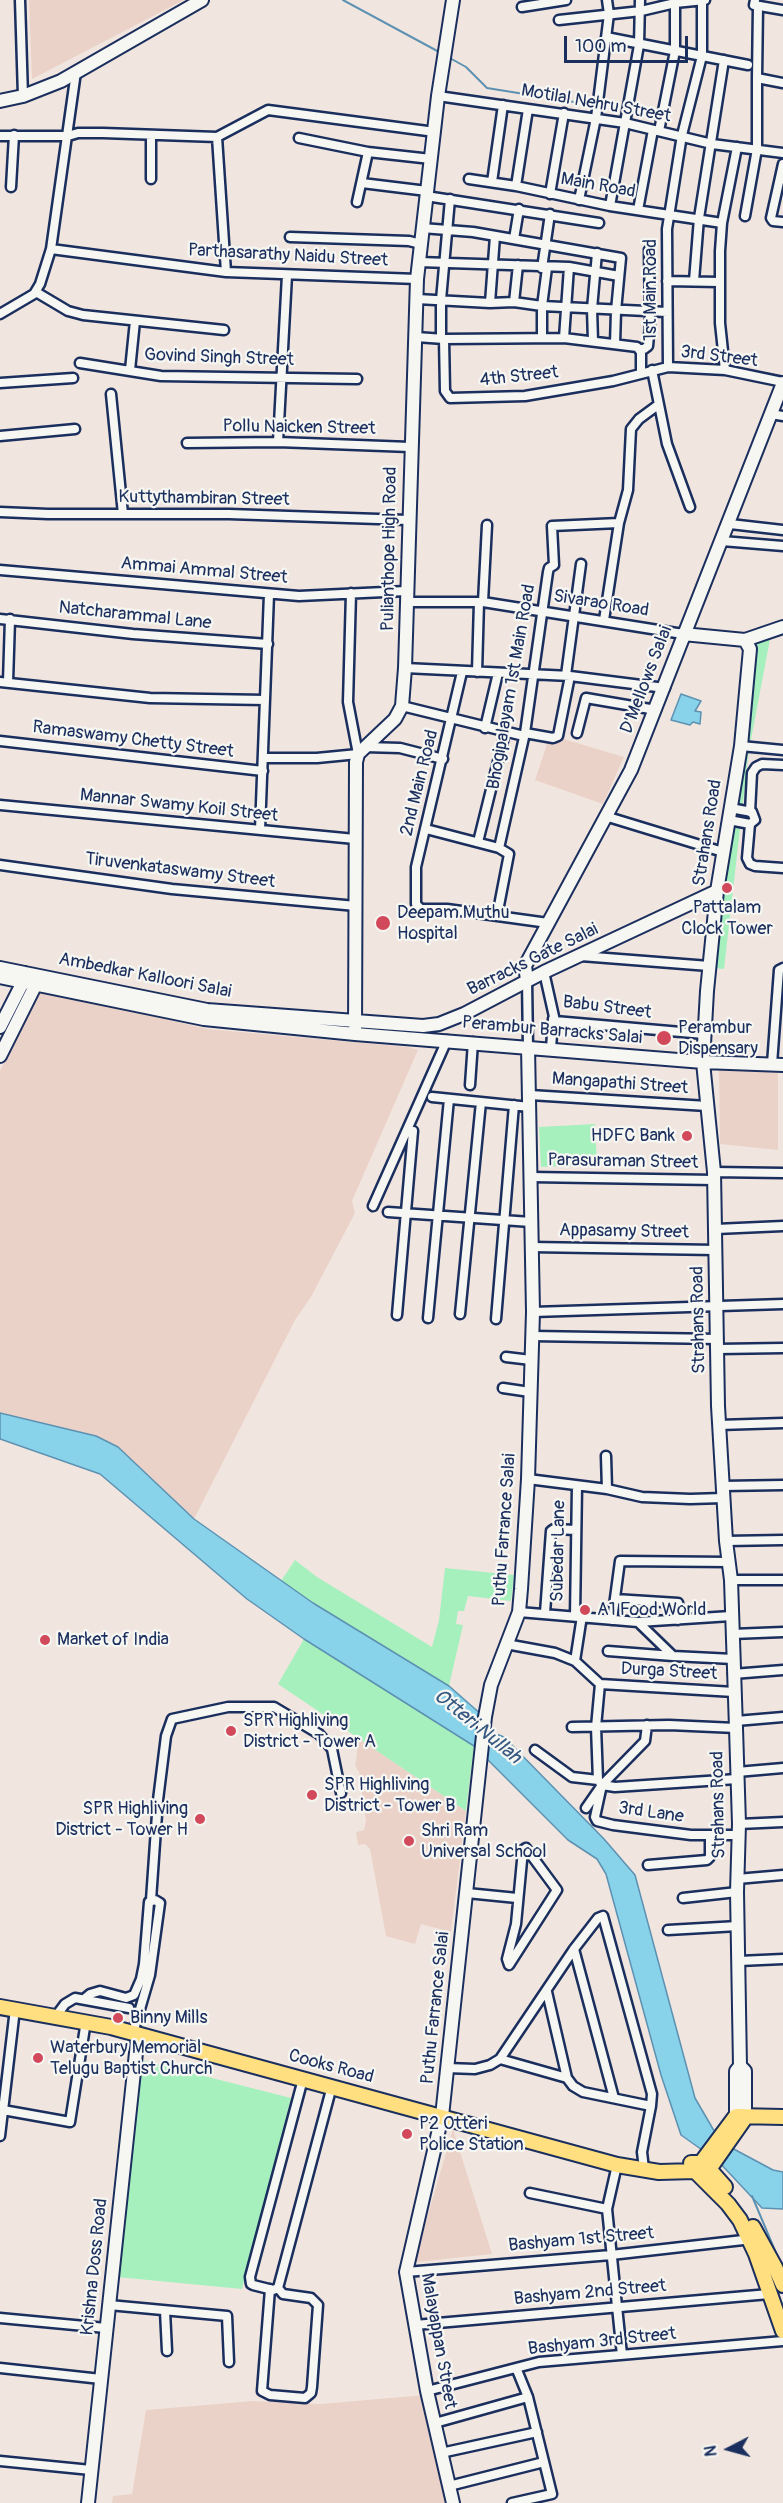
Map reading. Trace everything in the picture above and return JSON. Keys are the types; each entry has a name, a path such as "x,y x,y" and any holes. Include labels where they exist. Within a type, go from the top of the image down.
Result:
{"main road":[{"path":"0,101 23,96 76,72 202,0"},
{"name":"Pulianthope High Road","path":"402,706 417,279 438,96 453,0"},
{"name":"D'Mellows Salai","path":"527,980 525,966 631,770 665,688 683,634 777,415 783,382"},
{"path":"683,634 745,640 783,627"},
{"name":"Strahans Road","path":"736,2123 736,2071 740,2066 736,1724 731,1580 726,1541 719,1425 714,1176 703,1062 709,966 717,891 741,746 750,655 750,649 745,640"},
{"path":"355,1034 356,769 362,751 395,719 402,706"},
{"name":"Barracks Gate Salai","path":"356,1020 402,1025 439,1024 717,891"},
{"name":"Ambedkar Kalloori Salai","path":"0,968 204,1019 355,1034"},
{"name":"Ambedkar Kalloori Salai","path":"0,976 31,977 207,1010 356,1020"},
{"path":"0,1027 31,977"},
{"path":"0,1056 31,977"},
{"name":"Perambur Barracks Salai","path":"355,1034 703,1062 778,1064"},
{"name":"Puthu Farrance Salai","path":"442,2116 485,1717 491,1684 519,1612 528,1479 533,1312 528,1047"},
{"name":"Cooks Road","path":"0,2007 86,2021 136,2033 617,2165 653,2169 704,2167"},
{"name":"Krishna Doss Road","path":"88,2503 136,2033"},
{"name":"Malayappan Street","path":"442,2116 406,2272 427,2391 453,2503"},
{"path":"783,2117 736,2123 704,2167 737,2200 753,2238 769,2294 783,2331"},
{"path":"753,2238 779,2266 783,2285"}],"street":[{"path":"20,0 23,96"},
{"path":"522,7 566,0"},
{"path":"579,200 596,118 609,14 607,0"},
{"path":"610,206 639,45 640,0"},
{"path":"559,21 641,11 675,3 703,0 702,56 682,135"},
{"path":"638,210 675,51 675,3"},
{"path":"746,216 757,149 756,3 783,10"},
{"path":"606,37 748,65"},
{"path":"694,281 699,218 724,60"},
{"path":"0,314 36,292 51,249 76,72"},
{"path":"757,78 783,82"},
{"name":"Motilal Nehru Street","path":"438,96 596,118 682,135 712,144 783,153"},
{"path":"492,182 502,105"},
{"path":"516,186 528,109"},
{"path":"0,136 68,136 78,133 103,133 217,137 268,110 435,132"},
{"path":"550,194 564,113"},
{"path":"11,187 14,135"},
{"name":"1st Main Road","path":"668,367 669,213 682,135"},
{"path":"151,136 152,179"},
{"path":"217,137 226,272"},
{"path":"299,138 368,152 431,159"},
{"path":"725,370 719,282 722,222 737,147"},
{"path":"357,202 368,152"},
{"path":"783,164 771,218 773,221 783,222"},
{"name":"Main Road","path":"469,179 516,186 610,206 722,222"},
{"path":"362,183 599,223"},
{"path":"443,339 441,300 450,199"},
{"path":"514,239 519,209"},
{"path":"542,338 544,268 550,214"},
{"path":"422,228 514,239 621,258 615,311 615,344"},
{"path":"290,237 409,241 421,244"},
{"path":"490,303 495,237"},
{"name":"Parthasarathy Naidu Street","path":"51,249 226,272 417,279"},
{"path":"416,337 443,339 564,338 593,340 639,349 648,346 649,250"},
{"path":"593,340 592,309 597,253"},
{"path":"419,262 544,268 569,267 619,276"},
{"path":"514,302 518,265"},
{"path":"564,338 569,267"},
{"path":"278,442 287,275"},
{"path":"667,281 719,282"},
{"path":"36,292 68,311 135,321 224,330"},
{"path":"417,299 514,302 615,311 667,312"},
{"path":"130,370 135,321"},
{"name":"4th Street","path":"443,339 445,391 450,398 525,396 613,381 652,370"},
{"path":"639,349 641,373"},
{"name":"Govind Singh Street","path":"80,363 161,376 357,379"},
{"name":"3rd Street","path":"652,370 668,367 725,370 783,382"},
{"path":"652,370 668,444 690,507"},
{"path":"0,383 73,378"},
{"path":"111,394 123,514"},
{"path":"604,620 619,523 628,490 631,428 658,405"},
{"path":"0,436 75,429"},
{"name":"Pollu Naicken Street","path":"187,443 278,442 410,447"},
{"name":"Kuttythambiran Street","path":"0,512 229,514 408,520"},
{"name":"Bhogipalayam 1st Main Road","path":"499,848 524,735 549,568 554,563 552,526 619,523"},
{"path":"730,524 783,530"},
{"path":"477,672 487,525"},
{"path":"722,541 783,546"},
{"path":"402,706 505,733 553,738 558,736 568,676 573,617 581,564"},
{"name":"Ammai Ammal Street","path":"0,570 299,596 351,593 406,597"},
{"path":"351,593 348,702 362,751"},
{"path":"260,830 269,594"},
{"name":"Sivarao Road","path":"406,597 481,602 683,634"},
{"name":"Natcharammal Lane","path":"0,619 133,634 268,644"},
{"path":"10,619 4,682 150,698 265,700"},
{"path":"405,668 568,676 665,688"},
{"name":"2nd Main Road","path":"462,672 416,867 415,902 421,909 497,916"},
{"path":"485,728 498,673"},
{"path":"577,733 586,698 656,710"},
{"path":"478,842 505,733"},
{"name":"Ramaswamy Chetty Street","path":"0,741 263,771"},
{"path":"741,746 783,750"},
{"path":"263,758 317,758 400,748 443,759"},
{"path":"750,812 752,773 756,767 762,764 783,765"},
{"name":"Mannar Swamy Koil Street","path":"0,805 355,839"},
{"path":"730,814 754,813 754,822 750,824 747,858 750,864 783,868"},
{"path":"730,814 750,824"},
{"path":"605,816 723,852"},
{"path":"426,829 499,848 509,854 497,916 548,922"},
{"name":"Tiruvenkataswamy Street","path":"0,865 172,889 356,906"},
{"path":"581,956 709,966"},
{"path":"778,1064 778,970 783,968"},
{"name":"Babu Street","path":"544,972 553,1019 558,1022 704,1034"},
{"path":"527,980 528,1047"},
{"path":"551,1049 553,1019"},
{"path":"373,1206 447,1040"},
{"path":"470,1085 473,1042"},
{"name":"Mangapathi Street","path":"432,1097 514,1106 530,1101 707,1106"},
{"path":"428,1318 449,1099"},
{"path":"460,1314 481,1102"},
{"path":"496,1319 514,1106"},
{"path":"397,1315 413,1131"},
{"name":"Parasuraman Street","path":"531,1177 714,1176 783,1173"},
{"path":"388,1212 531,1222"},
{"path":"716,1229 783,1226"},
{"name":"Appasamy Street","path":"531,1247 716,1250"},
{"path":"533,1312 783,1304"},
{"path":"532,1336 783,1348"},
{"path":"507,1357 531,1360"},
{"path":"502,1388 530,1392"},
{"path":"719,1425 783,1423"},
{"path":"606,1456 607,1489"},
{"path":"528,1479 607,1489 642,1497 690,1499 723,1492 783,1485"},
{"name":"Subedar Lane","path":"575,1661 578,1616 577,1486"},
{"path":"544,1613 550,1531 554,1529 576,1530"},
{"path":"726,1541 783,1540"},
{"path":"612,1620 619,1562 622,1560 660,1563 729,1562"},
{"path":"731,1580 783,1580"},
{"path":"615,1599 678,1603 678,1620"},
{"path":"519,1612 638,1622 731,1616"},
{"path":"638,1622 673,1656"},
{"path":"732,1634 783,1632"},
{"name":"Durga Street","path":"506,1644 555,1653 575,1661 600,1684 734,1692"},
{"path":"608,1651 733,1659"},
{"path":"733,1674 783,1670"},
{"path":"600,1684 596,1726 600,1783"},
{"path":"84,1999 100,1991 126,1998 134,1995 141,1979 151,1900 158,1800 166,1736 172,1719 228,1707 274,1707 320,1734 332,1749 341,1793"},
{"path":"572,1727 736,1724 783,1717"},
{"path":"586,1808 600,1783 645,1741 647,1725"},
{"path":"535,1750 572,1777 615,1787 783,1768"},
{"name":"3rd Lane","path":"600,1783 595,1817 597,1821 638,1829 691,1835 710,1835 783,1822"},
{"path":"648,1864 707,1860 710,1857 710,1835"},
{"path":"526,1848 557,1890 509,1965 507,1959 516,1924 517,1898 526,1848"},
{"path":"737,1879 783,1875"},
{"path":"683,1898 737,1892"},
{"path":"467,1893 517,1898"},
{"path":"136,2033 150,1975 160,1903 151,1900"},
{"path":"447,2068 475,2068 490,2065 500,2059 574,1949 598,1918 603,1916 652,2094 642,2152 653,2169"},
{"path":"668,1930 738,1926"},
{"path":"574,1949 614,2098"},
{"path":"739,1961 783,1959"},
{"path":"547,1992 567,2078 573,2086 583,2092 651,2106"},
{"path":"56,2016 72,1999 84,1999 129,2008"},
{"path":"0,2136 15,2010"},
{"path":"3,2110 70,2122 86,2021"},
{"path":"500,2059 567,2078"},
{"path":"303,2079 250,2277 251,2284 274,2289 283,2294 311,2298 318,2306 312,2388 311,2393 304,2398 270,2395 262,2391 274,2289 332,2086"},
{"path":"617,2165 607,2210 622,2355"},
{"path":"530,2193 607,2210"},
{"name":"Bashyam 1st Street","path":"406,2272 611,2255 753,2238"},
{"name":"Bashyam 2nd Street","path":"415,2325 769,2294"},
{"path":"109,2305 227,2316 230,2362"},
{"path":"165,2311 167,2351"},
{"path":"0,2318 106,2328"},
{"name":"Bashyam 3rd Street","path":"427,2391 517,2370 539,2362 783,2341"},
{"path":"0,2368 101,2379"},
{"path":"512,2503 552,2494 528,2397 517,2370"},
{"path":"435,2423 528,2397"},
{"path":"441,2452 537,2432"},
{"path":"0,2461 91,2470"},
{"path":"449,2486 544,2462"}],"shaded area":[{"path":"29,0 184,0 32,79"},
{"path":"550,735 624,757 603,804 535,780"},
{"path":"46,991 207,1029 408,1047 418,1050 352,1201 355,1213 311,1297 295,1320 194,1519 118,1447 0,1413 0,1071 36,993"},
{"path":"719,1068 778,1071 778,1150 720,1144"},
{"name":"Shri Ram Universal School","path":"355,1736 466,1811 451,1932 421,1924 415,1944 386,1936 370,1849 365,1844 358,1845 356,1832 364,1830 366,1820 359,1772 355,1766 357,1754"},
{"path":"453,2129 492,2254 417,2262 416,2255"},
{"path":"425,2395 450,2503 112,2503 113,2496 132,2494 146,2410 253,2401 320,2404"}],"green space":[{"path":"771,634 749,750 724,969 714,968 732,807 756,644"},
{"path":"595,1124 597,1164 541,1167 539,1127"},
{"path":"295,1560 317,1577 432,1647 439,1620 445,1568 514,1575 511,1601 468,1596 464,1611 458,1611 456,1624 463,1625 449,1686 348,1626 281,1581"},
{"path":"304,1639 474,1746 466,1811 278,1684"},
{"path":"141,2060 291,2098 242,2289 117,2277"}],"water":[{"path":"681,694 701,701 695,711 701,712 700,724 693,722 690,725 671,720"},
{"name":"Otteri Nullah","path":"0,1413 96,1436 118,1447 194,1519 313,1603 449,1686 491,1723 491,1732 504,1737 604,1839 635,1875 695,2098 713,2129 730,2147 773,2170 783,2172 783,2209 762,2208 719,2162 681,2135 661,2075 606,1874 597,1859 568,1840 474,1746 304,1639 247,1599 100,1474 0,1439"}],"waterway":[{"path":"343,0 441,53"},
{"path":"448,57 466,67 487,88 574,102"},
{"path":"752,2196 779,2260"}],"place":[{"name":"Pattalam Clock Tower","path":"727,888"},
{"name":"Deepam Muthu Hospital","path":"383,923"},
{"name":"Perambur Dispensary","path":"664,1038"},
{"name":"HDFC Bank","path":"687,1136"},
{"name":"A1 Food World","path":"585,1610"},
{"name":"Market of India","path":"45,1640"},
{"name":"SPR Highliving District - Tower A","path":"231,1731"},
{"name":"SPR Highliving District - Tower B","path":"312,1795"},
{"name":"SPR Highliving District - Tower H","path":"200,1819"},
{"name":"Shri Ram Universal School","path":"409,1841"},
{"name":"Binny Mills","path":"118,2018"},
{"name":"Waterbury Memorial Telugu Baptist Church","path":"38,2058"},
{"name":"P2 Otteri Police Station","path":"407,2134"}]}
